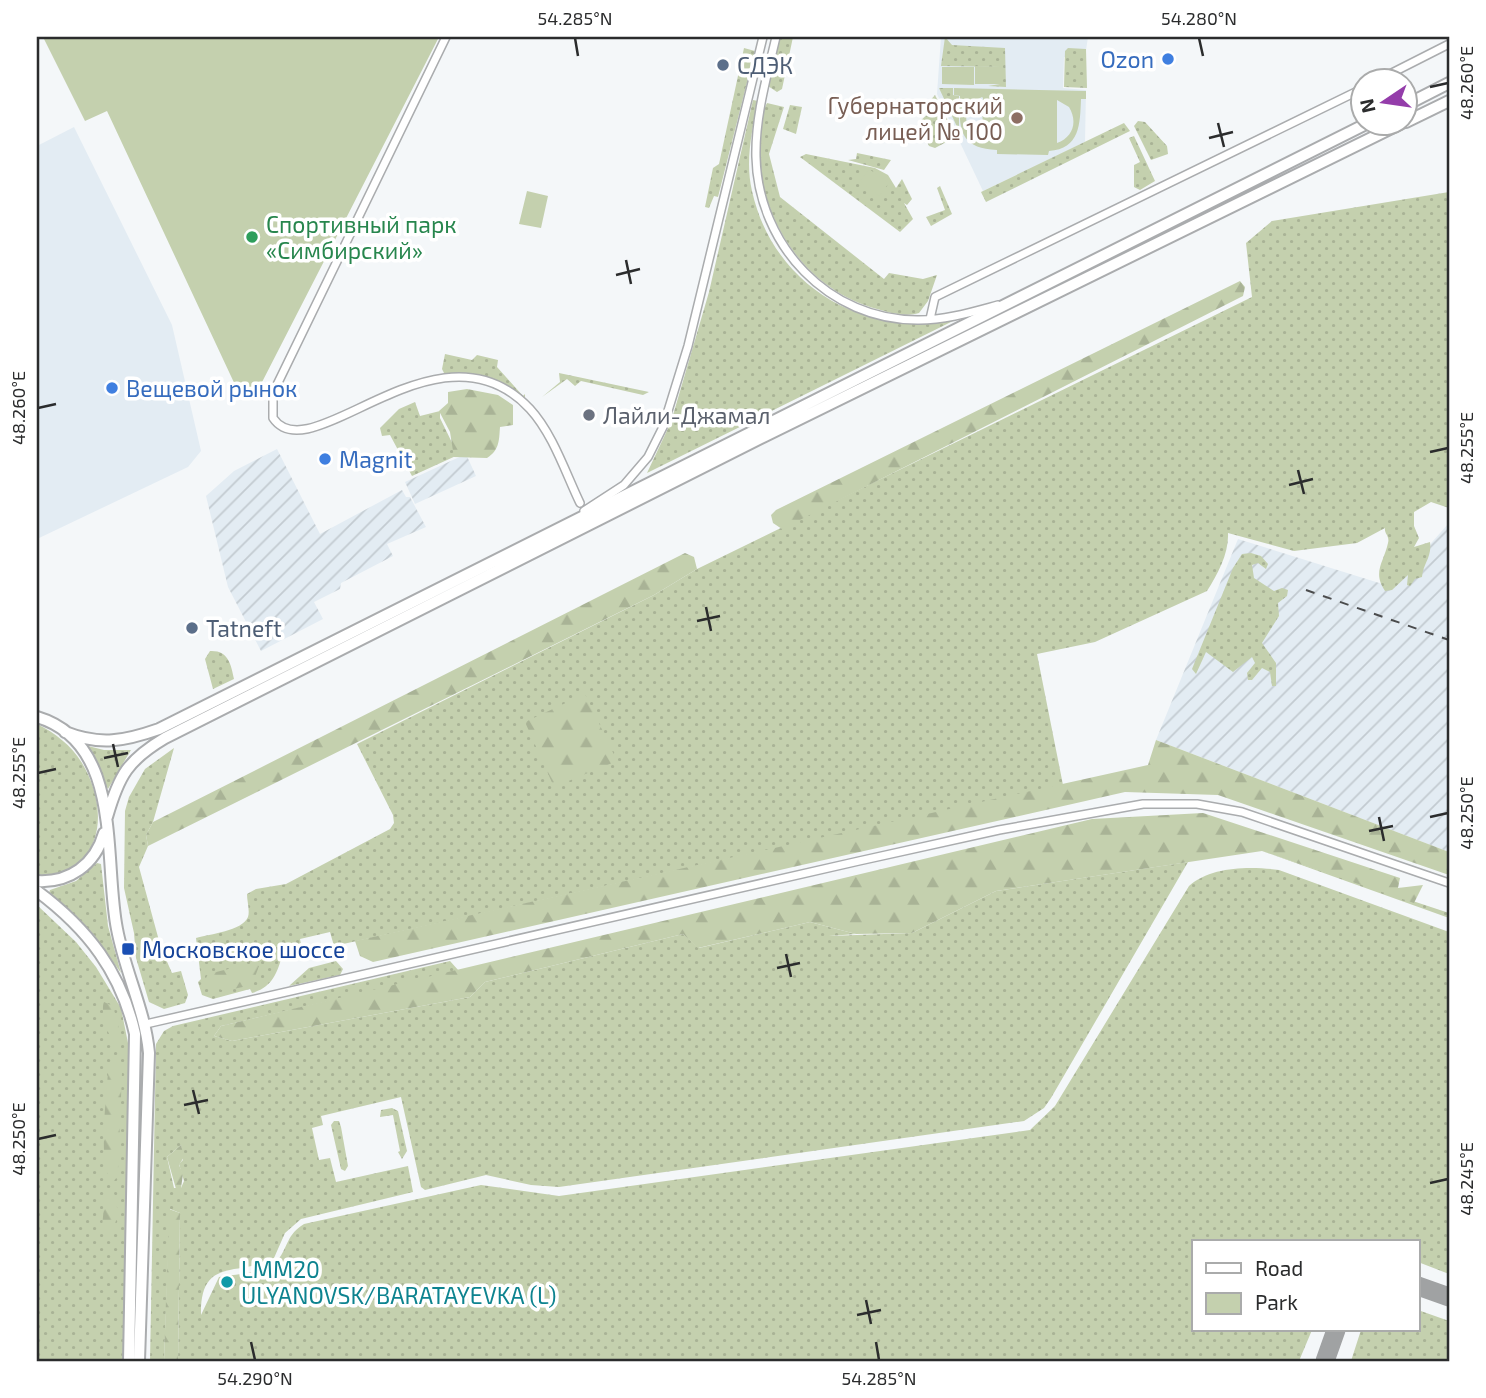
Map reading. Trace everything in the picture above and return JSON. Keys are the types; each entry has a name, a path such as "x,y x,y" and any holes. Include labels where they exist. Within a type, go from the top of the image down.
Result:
{"highway":[{"path":"1420,98 1449,83"},
{"path":"1420,114 1449,100"},
{"path":"37,881 68,877 87,864 102,839 124,771 141,753 536,541 1350,132"},
{"path":"65,732 98,742 131,739 204,707 378,625 1376,136"},
{"path":"42,718 65,732 80,746 99,779 107,820 117,928 146,1024 149,1054 138,1361"},
{"path":"37,891 60,909 115,974 127,999 135,1034 129,1361"}],"street":[{"path":"446,37 273,393 271,410 277,424 297,432 317,427 407,387 438,378 471,377 499,385 536,416 580,503"},
{"path":"536,541 624,485 656,442 685,358 763,37"},
{"path":"776,37 762,98 756,143 760,194 775,234 791,257 827,292 859,309 898,318 930,319 1008,302"},
{"path":"1406,66 1449,44"},
{"path":"930,319 935,297 1350,94"},
{"path":"750,95 762,98"},
{"path":"146,1024 999,830 1143,804 1197,804 1242,812 1449,883"}],"shaded area":[{"name":"Губернаторский лицей № 100","path":"941,37 1088,37 1085,57 1064,57 1063,88 1086,90 1085,142 983,191 937,94"},
{"name":"Вещевой рынок","path":"74,127 172,325 201,451 188,467 37,539 37,146"},
{"path":"277,449 320,534 402,490 406,497 410,497 426,527 387,544 393,556 341,583 340,589 314,602 323,619 261,651 228,587 206,496 234,471"},
{"path":"466,454 476,476 415,504 405,482"},
{"path":"1449,523 1449,852 1156,740 1238,539 1392,587"}],"green space":[{"name":"Спортивный парк «Симбирский»","path":"43,37 439,37 259,388 237,389 107,111 85,121"},
{"path":"778,37 793,37 782,89 777,92 768,86"},
{"path":"945,37 952,45 1005,48 1006,87 988,86 1000,84 1000,67 941,66"},
{"path":"744,48 755,51 718,197 714,196 709,208 705,207 713,168 719,164"},
{"path":"1068,48 1086,49 1087,88 1064,87 1065,51"},
{"path":"975,66 1000,67 1000,84 975,84"},
{"path":"942,67 974,67 974,85 942,84"},
{"path":"939,88 953,88 953,95 959,96 959,131"},
{"path":"954,88 1086,91 1086,99 1081,99 1079,126 1067,146 1049,151 1048,155 997,154 997,150 975,145 968,140 961,126 960,96 954,95","holes":["983,98 982,141 970,132 966,119 970,106","1057,100 1069,107 1073,118 1070,133 1057,143"]},
{"path":"935,95 956,137 935,148 929,146 918,123 931,111 927,104"},
{"path":"753,100 758,101 749,157 752,191 763,225 780,254 802,279 828,299 858,313 890,321 924,323 959,318 647,473 671,422 709,292"},
{"path":"767,103 784,107 769,154 780,197 884,279 889,273 923,279 937,275 928,301 919,313 893,313 852,300 830,287 793,251 769,206 762,181 759,135"},
{"path":"790,105 802,107 796,134 783,129"},
{"path":"1138,121 1145,122 1167,146 1168,154 1151,160 1134,126"},
{"path":"1124,123 1130,131 986,202 981,192"},
{"path":"1134,136 1155,181 1140,190 1134,187 1134,165 1140,162 1129,138"},
{"path":"857,153 891,160 884,170 848,160 856,159"},
{"path":"806,154 875,168 888,175 896,188 902,179 912,199 907,205 904,203 913,219 900,232 800,157"},
{"path":"869,169 889,183 879,196 860,181"},
{"path":"940,186 952,214 931,226 926,217 945,210 937,188"},
{"path":"527,191 548,196 541,228 519,224"},
{"path":"1449,192 1449,508 1431,502 1414,512 1414,526 1419,538 1414,547 1430,542 1430,548 1422,577 1415,579 1410,586 1407,585 1408,575 1392,590 1385,591 1381,584 1379,572 1388,541 1385,528 1357,543 1294,551 1228,533 1222,563 1207,591 1095,642 1037,654 1063,785 334,946 330,932 300,939 302,949 283,953 279,967 265,987 252,993 250,989 213,999 202,995 198,982 201,979 196,938 233,929 245,922 249,915 247,894 256,889 286,884 390,829 394,823 393,815 357,744 654,595 697,569 1252,297 1246,243 1272,221"},
{"path":"1240,281 1245,287 1243,296 782,529 773,523 771,515 776,510"},
{"path":"445,354 472,360 477,355 498,360 497,367 523,396 525,394 525,400 482,377 444,373 442,369"},
{"path":"559,373 649,392 643,395 581,381 575,386 567,379 542,397 560,382"},
{"path":"467,389 498,395 513,405 513,425 500,427 497,448 487,458 454,457 450,432 439,411 448,403 448,392"},
{"path":"415,402 420,416 440,411 440,418 458,455 412,476 390,435 382,436 380,428 399,409"},
{"path":"685,553 694,557 697,569 654,595 148,846 146,835 153,822"},
{"path":"1242,554 1261,556 1268,564 1266,569 1258,563 1252,565 1254,578 1274,591 1282,588 1288,590 1287,596 1278,603 1279,616 1262,643 1276,663 1276,686 1272,686 1270,672 1262,668 1252,680 1248,680 1247,673 1255,663 1252,657 1233,672 1206,652 1196,674 1192,669 1233,568"},
{"path":"210,651 225,655 234,679 213,689 205,659"},
{"path":"585,694 617,761 554,787 525,722"},
{"path":"37,724 62,740 82,763 91,782 98,820 95,837 88,852 76,865 59,873 37,876"},
{"path":"1156,740 1449,852 1449,875 1218,795 1125,792 373,962 360,956 355,941 1148,765"},
{"path":"84,745 104,750 131,750 108,789"},
{"path":"174,748 153,822 146,835 148,846 139,867 161,948 172,973 181,971 188,995 185,1003 164,1009 149,1002 136,958 134,933 124,888 125,811 129,797 145,769"},
{"path":"1203,813 1400,878 1398,888 1423,885 1414,903 1262,851 996,891 912,933 856,934 810,922 698,948 683,934 485,982 470,997 232,1041 214,1036 221,1026 1092,819"},
{"path":"1262,851 1449,913 1449,918"},
{"path":"1188,862 1051,1098 1044,1108 1024,1121 559,1187 531,1185 486,1175 425,1190 421,1187 401,1097 321,1116 323,1125 312,1128 319,1160 330,1158 336,1182 408,1166 413,1192 301,1219 285,1233 274,1258 214,1276 202,1296 201,1315 219,1277 267,1268 278,1260 294,1232 304,1224 481,1185 559,1196 1030,1130 1055,1106 1189,886 1198,879 1220,871 1244,868 1279,870 1449,932 1449,1274 1420,1263 1420,1240 1192,1240 1192,1332 1311,1332 1299,1361 178,1361 180,1213 170,1209 164,1361 150,1361 156,1044 164,1031 173,1026 450,961 459,971 221,1026 214,1036 232,1041 470,997 485,982 683,934 699,948 810,922 856,934 829,936 912,933 996,891","holes":["181,1145 183,1160 179,1164 184,1181 181,1188 174,1188 167,1157"]},
{"path":"97,863 101,864 108,926 121,973 94,935 49,893 50,890 76,881"},
{"path":"37,905 76,942 96,967 121,1008 129,1048 123,1361 37,1361"},
{"path":"336,961 343,969 340,975 289,986 309,968"},
{"path":"253,963 259,966 252,985 224,991 204,982 208,974"},
{"path":"104,1002 113,1006 122,1039 117,1045 106,1025"},
{"path":"114,1064 120,1064 122,1071 118,1176 112,1183 105,1161 104,1130 108,1071"},
{"path":"392,1108 398,1111 407,1151 402,1159 398,1152 400,1151 393,1115 380,1117 381,1110"},
{"path":"334,1121 339,1121 341,1127 348,1166 345,1171 341,1169 331,1125"},
{"path":"181,1145 184,1157 179,1165 183,1174 181,1188 176,1189 167,1157"},
{"path":"110,1191 114,1193 117,1214 113,1229 109,1233 102,1228 105,1194"},
{"path":"169,1209 180,1213 178,1361 164,1361"},
{"path":"1420,1311 1449,1321 1449,1361 1351,1361 1360,1332 1420,1332"}],"taxiway":[{"path":"1420,1287 1449,1297"},
{"path":"1325,1361 1335,1332"}],"railway":[{"path":"1306,590 1449,640"}],"place":[{"name":"Ozon","path":"1168,59"},
{"name":"СДЭК","path":"723,65"},
{"name":"Губернаторский лицей № 100","path":"1017,118"},
{"name":"Спортивный парк «Симбирский»","path":"252,237"},
{"name":"Вещевой рынок","path":"112,388"},
{"name":"Лайли-Джамал","path":"589,415"},
{"name":"Magnit","path":"325,459"},
{"name":"Tatneft","path":"192,628"},
{"name":"Московское шоссе","path":"128,949"},
{"name":"LMM20 ULYANOVSK/BARATAYEVKA (L)","path":"227,1282"}]}
